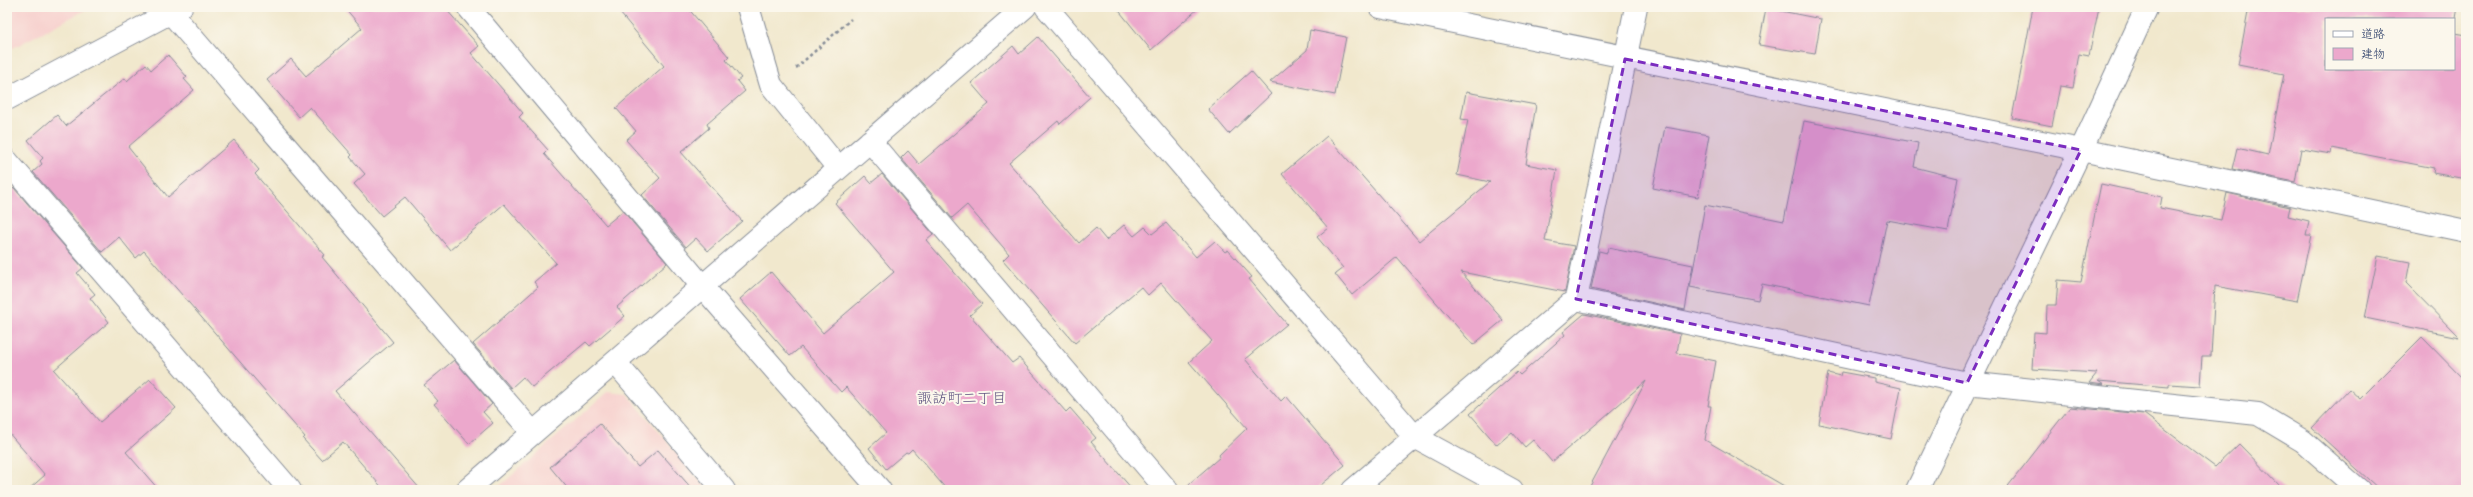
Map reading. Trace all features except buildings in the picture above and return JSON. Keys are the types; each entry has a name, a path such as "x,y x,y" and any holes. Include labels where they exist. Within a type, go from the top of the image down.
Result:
{"street":[{"path":"468,7 702,286 880,490"},
{"path":"748,7 771,85 838,168"},
{"path":"467,490 1025,7"},
{"path":"1046,7 1415,437 1512,490"},
{"path":"1380,7 2081,150 2466,231"},
{"path":"1354,490 1576,299 1636,7"},
{"path":"1917,490 1967,383 2081,150 2147,7"},
{"path":"7,99 176,10 533,433"},
{"path":"870,141 1167,490"},
{"path":"7,161 290,490"},
{"path":"1576,299 1967,383 2258,414 2303,441 2359,490"},
{"path":"615,362 724,490"}],"path":[{"path":"769,79 794,70 851,19"}],"highlighted area":[{"path":"1625,59 2081,150 1967,383 1576,299"}],"shaded area":[{"path":"7,7 91,7 7,51"},
{"path":"608,392 627,394 708,490 495,490"}],"district":[{"name":"諏訪町二丁目","path":"962,398"}]}
